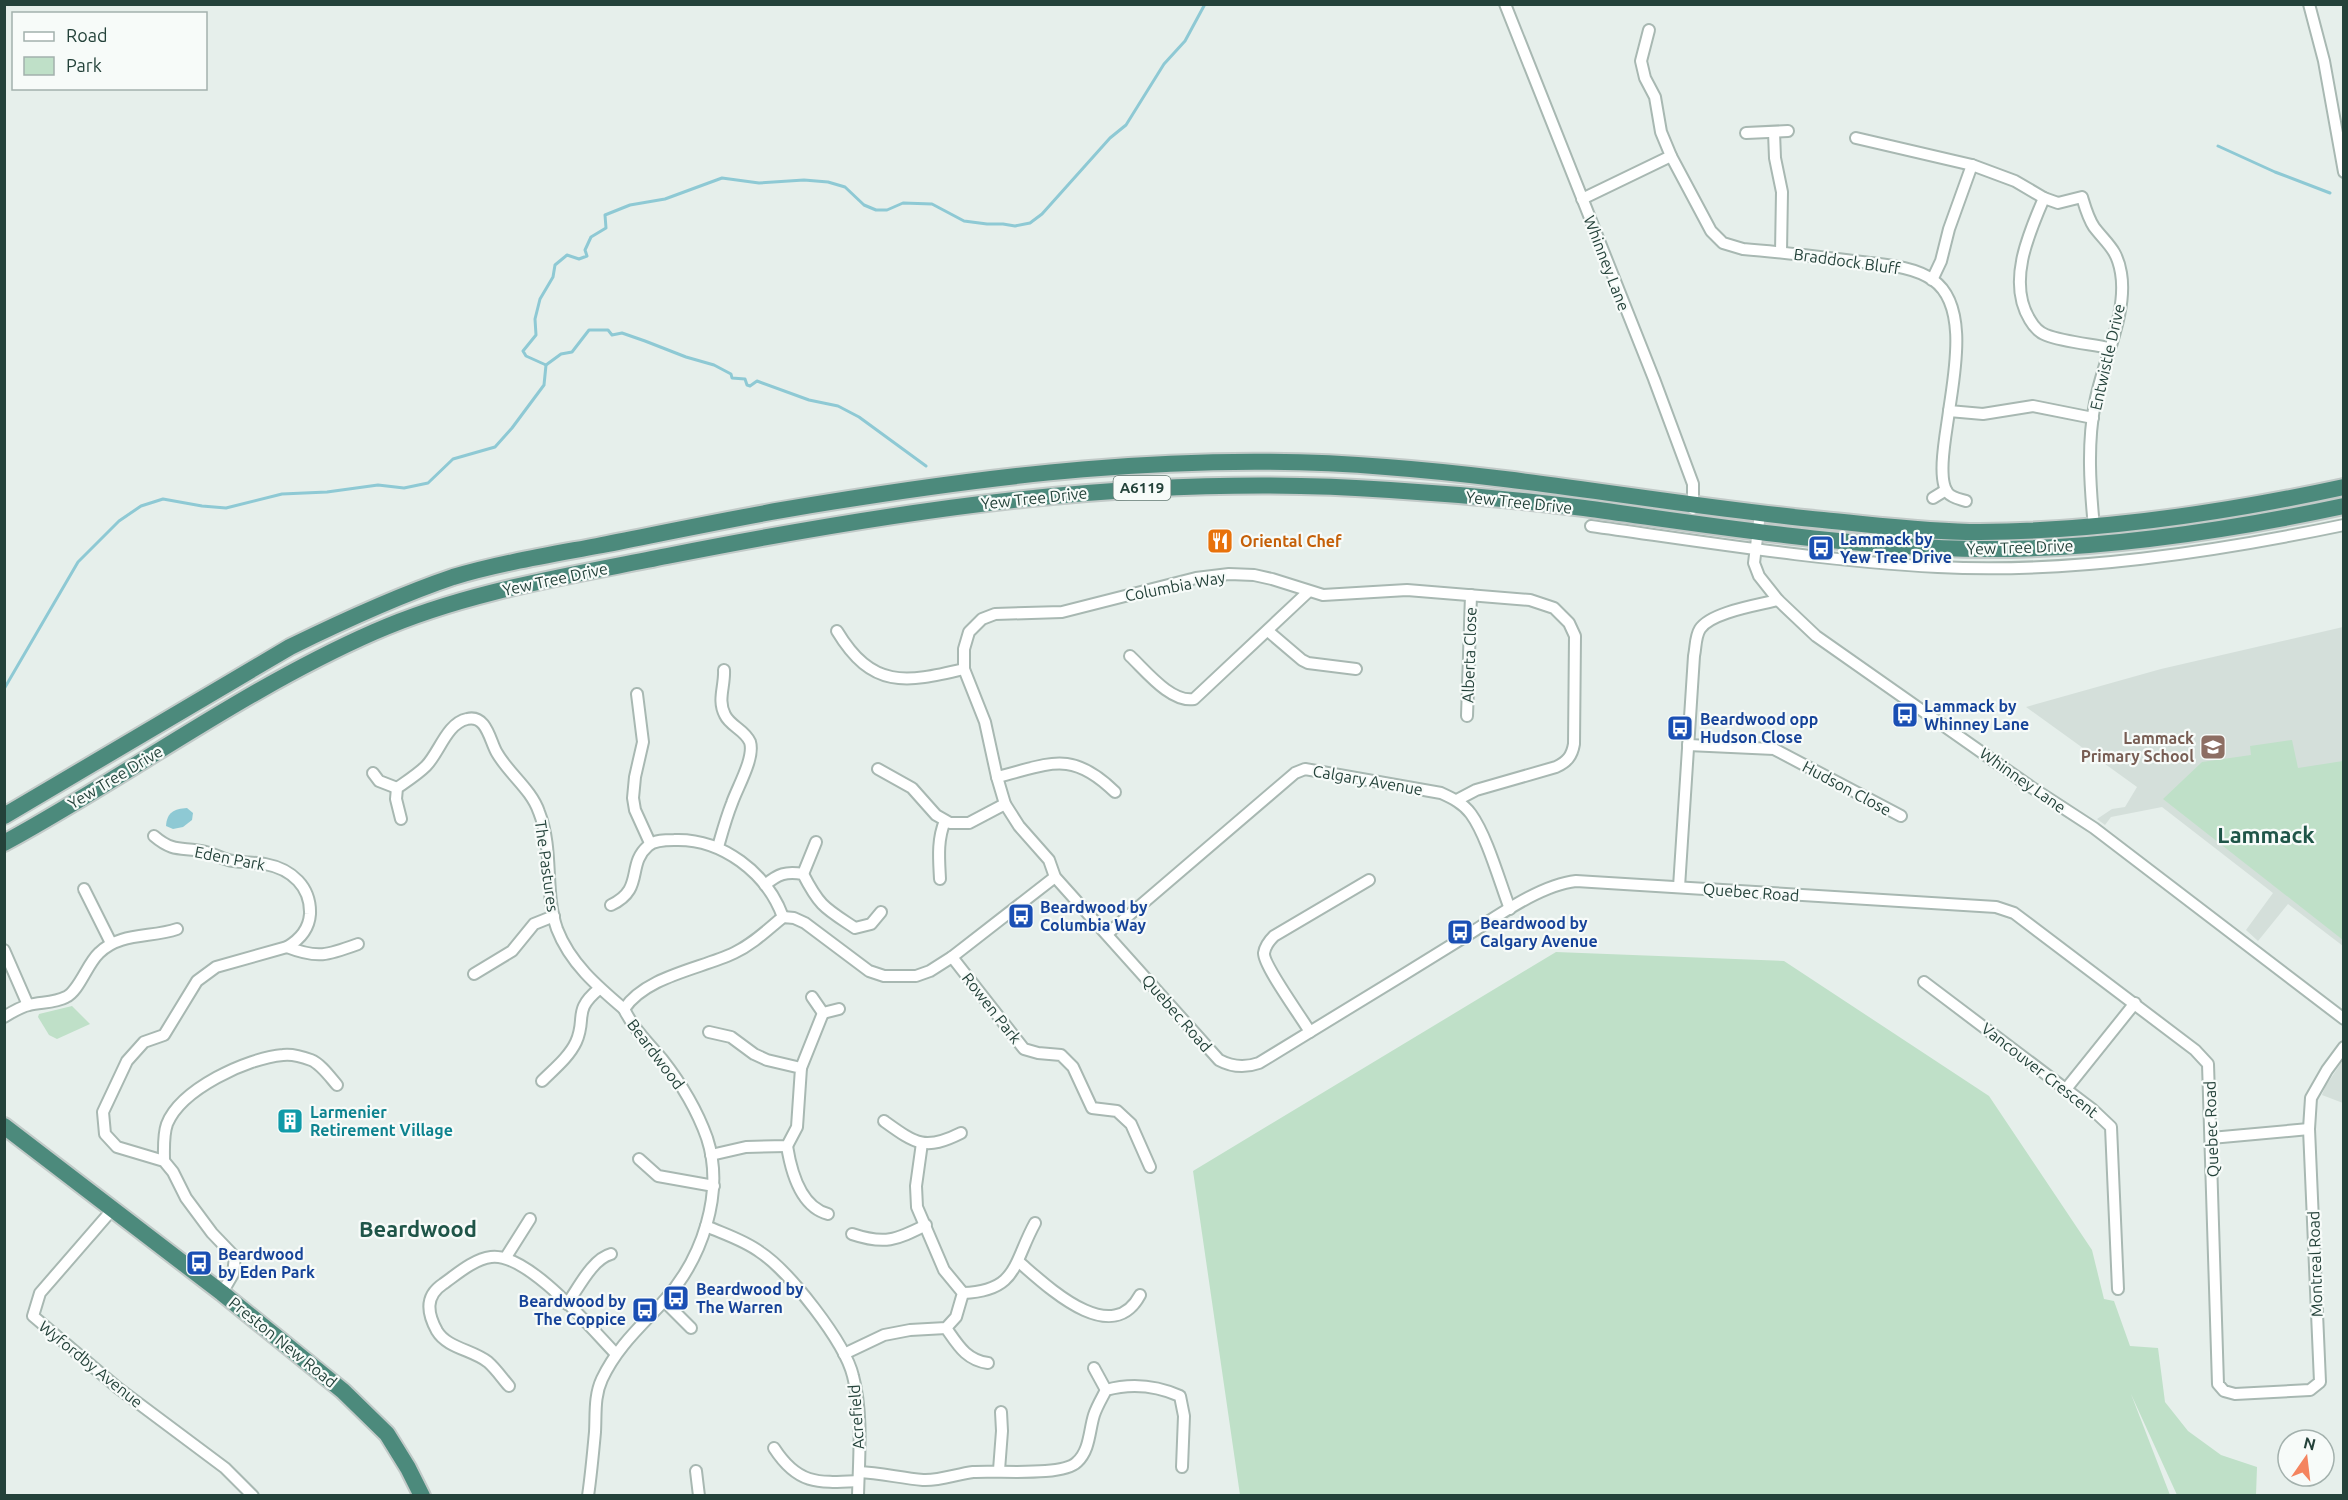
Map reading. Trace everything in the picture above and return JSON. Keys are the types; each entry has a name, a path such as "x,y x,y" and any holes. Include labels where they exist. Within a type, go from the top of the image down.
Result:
{"highway":[{"name":"Yew Tree Drive","path":"4,816 290,647 373,608 456,577 499,565 739,518 874,495 1036,473 1107,466 1286,461 1390,467 1594,490 1760,513 1978,532 2094,527 2249,506 2343,487"},
{"path":"1286,461 1286,485"},
{"path":"1036,473 1038,496"},
{"name":"Yew Tree Drive","path":"4,843 263,689 393,624 462,600 507,588 735,543 872,519 1038,496 1185,485 1286,485 1388,489 1580,508 1691,524 1895,546 1979,549 2050,548 2096,544 2202,531 2343,506"},
{"path":"2094,527 2096,544"},
{"path":"456,577 462,600"},
{"name":"Preston New Road","path":"4,1126 222,1293 343,1391 387,1434 422,1496"}],"street":[{"name":"Whinney Lane","path":"1505,4 1654,379 1693,484 1691,524"},
{"path":"2309,4 2324,61 2343,172"},
{"path":"1582,199 1671,156 1661,132 1655,97 1645,78 1641,61 1649,30"},
{"path":"1746,133 1788,131"},
{"path":"1774,132 1775,158 1782,192 1780,252"},
{"path":"1856,138 1972,165 2025,185 2044,198 2025,247 2019,284 2023,310 2035,329 2046,335 2109,348"},
{"name":"Braddock Bluff","path":"1671,156 1711,231 1723,243 1743,249 1898,267 1932,280"},
{"path":"1966,501 1954,497 1946,490 1942,467 1956,360 1956,329 1947,298 1932,280 1941,261 1949,229 1972,165"},
{"name":"Entwistle Drive","path":"2044,198 2058,203 2082,197 2094,226 2109,243 2121,273 2121,297 2092,418 2090,485 2094,527"},
{"path":"1949,411 1983,414 2033,406 2092,418"},
{"path":"1933,498 1946,490"},
{"name":"Whinney Lane","path":"1760,513 1754,563 1759,576 1778,600 1816,636 2031,787 2094,828 2343,1019"},
{"path":"1591,526 1755,549 1939,567 2055,566 2126,560 2288,537 2343,525"},
{"name":"Columbia Way","path":"1055,877 1049,860 1019,826 1005,804 986,722 964,669 964,650 969,632 982,619 994,614 1062,612 1212,575 1254,575 1323,595 1407,590 1540,603 1554,609 1569,623 1575,643 1574,744 1571,755 1562,764 1476,790 1456,800"},
{"path":"1130,656 1174,696 1185,701 1194,699 1308,592"},
{"name":"Alberta Close","path":"1467,716 1471,595"},
{"path":"1679,887 1694,657 1699,632 1712,619 1723,614 1778,600"},
{"path":"837,631 849,652 886,675 915,680 964,669"},
{"path":"1268,631 1308,663 1356,669"},
{"path":"718,848 732,802 751,753 750,742 745,734 725,717 720,700 724,670"},
{"path":"637,694 643,742 633,798 635,810 650,843"},
{"name":"The Pastures","path":"397,788 425,767 455,726 467,718 482,723 498,755 533,800 539,812 547,845 557,930 578,966 599,989 624,1009"},
{"name":"Hudson Close","path":"1688,745 1774,749 1901,816"},
{"path":"997,777 1056,762 1070,763 1100,778 1114,792"},
{"path":"878,769 912,788 945,821 959,824 969,823 1005,804"},
{"name":"Calgary Avenue","path":"1107,934 1295,773 1305,769 1440,793 1456,800"},
{"path":"372,773 379,781 397,788 396,799 401,819"},
{"path":"1456,800 1470,813 1479,829 1510,909"},
{"path":"940,879 940,833 945,821"},
{"name":"Eden Park","path":"154,836 164,844 179,850 205,852 231,861 267,864 282,870 298,881 305,887 310,904 310,919 297,942 287,947"},
{"path":"611,905 621,900 631,889 641,853 650,843 681,840 718,848 749,869 765,885 783,917 794,918 805,923 869,971 901,978 930,971 952,957 1055,877"},
{"path":"816,842 803,874 815,898 823,907 855,928 871,924 881,912"},
{"path":"765,885 776,875 788,871 803,874"},
{"name":"Quebec Road","path":"1055,877 1219,1060 1228,1065 1248,1066 1259,1063 1510,909 1564,882 1679,887 2007,909 2195,1050 2208,1064 2218,1384"},
{"path":"1310,1032 1264,958 1267,943 1274,936 1369,880"},
{"path":"84,889 111,944"},
{"path":"474,974 512,951 534,924 554,916"},
{"name":"Beardwood","path":"588,1496 596,1402 601,1381 615,1353 664,1301 689,1264 706,1226 712,1207 714,1186 711,1155 698,1116 675,1076 629,1021 624,1009 630,999 677,973 734,953 753,943 783,917"},
{"path":"4,1017 28,1005 65,998 73,992 99,953 111,944 136,936 161,934 177,929"},
{"path":"222,1293 233,1275 235,1257 212,1233 186,1198 173,1172 164,1161 117,1147 105,1134 103,1112 127,1061 144,1042 164,1035 197,981 216,967 287,947 317,956 327,955 358,944"},
{"path":"4,950 28,1005"},
{"name":"Rowen Park","path":"952,957 1024,1049 1061,1055 1073,1067 1092,1108 1117,1111 1131,1124 1150,1167"},
{"name":"Vancouver Crescent","path":"1924,982 2092,1109 2111,1127 2118,1289"},
{"path":"542,1081 570,1052 577,1039 580,1012 586,1000 599,989"},
{"path":"812,998 823,1013"},
{"path":"2066,1089 2134,1003"},
{"path":"823,1013 839,1009"},
{"path":"823,1013 801,1068 797,1127 787,1146 805,1198 813,1207 828,1214"},
{"path":"709,1032 730,1037 767,1060 801,1068"},
{"name":"Montreal Road","path":"2218,1384 2224,1391 2235,1394 2310,1390 2320,1382 2309,1129 2311,1098 2343,1047"},
{"path":"164,1161 167,1125 175,1110 200,1087 232,1071 266,1057 286,1054 313,1060 337,1085"},
{"path":"884,1120 902,1133 922,1143 933,1144 961,1133"},
{"path":"2211,1138 2309,1129"},
{"path":"922,1143 916,1186 917,1207 944,1270 963,1293"},
{"path":"711,1155 746,1147 787,1146"},
{"path":"639,1159 658,1176 714,1186"},
{"name":"Wyfordby Avenue","path":"112,1210 40,1293 33,1316 118,1388 225,1468 253,1496"},
{"path":"506,1257 530,1219"},
{"path":"963,1293 979,1293 1004,1283 1019,1262 1024,1243 1035,1223"},
{"path":"852,1234 887,1241 926,1225"},
{"name":"Acrefield","path":"706,1226 759,1251 778,1266 810,1302 844,1353 853,1374 857,1397 858,1496"},
{"path":"567,1304 596,1264 611,1254"},
{"path":"509,1386 488,1362 446,1341 439,1334 430,1316 428,1304 434,1290 481,1259 506,1257 528,1268 615,1353"},
{"path":"1019,1262 1067,1302 1094,1314 1109,1316 1126,1311 1134,1305 1140,1295"},
{"path":"844,1353 884,1335 910,1330 946,1328 956,1317 963,1293"},
{"path":"664,1301 691,1328"},
{"path":"946,1328 963,1352 976,1361 988,1363"},
{"path":"1094,1368 1106,1390"},
{"path":"774,1448 794,1473 821,1482 887,1473 924,1480 999,1470 1047,1472 1076,1463 1087,1448 1094,1416 1106,1390 1126,1384 1165,1389 1180,1396 1184,1416 1182,1467"},
{"path":"999,1470 1001,1412"},
{"path":"696,1471 699,1496"}],"shaded area":[{"name":"Lammack Primary School","path":"2343,627 2343,946 2288,904 2258,941 2246,930 2273,893 2162,807 2111,817 2105,825 2097,819 2112,809 2125,807 2137,787 2026,707 2161,669"},
{"path":"2343,1060 2343,1103 2322,1095"}],"green space":[{"path":"2292,740 2298,768 2343,761 2343,940 2163,799 2202,762 2251,755 2250,746"},
{"path":"1556,952 1784,961 1989,1096 2092,1250 2104,1299 2114,1301 2130,1346 2158,1348 2165,1402 2188,1431 2221,1455 2257,1467 2256,1495 2177,1495 2131,1394 2170,1495 1240,1495 1193,1171"},
{"path":"72,1006 90,1024 57,1039 49,1035 38,1017 39,1014"}],"water":[{"path":"187,808 193,813 192,820 183,827 173,829 166,826 172,812"}],"waterway":[{"path":"546,365 526,356 523,351 536,335 535,319 540,299 553,277 555,265 567,255 579,259 587,256 585,250 591,237 606,228 605,215 630,205 665,199 722,178 759,183 804,180 828,182 845,187 864,205 876,210 887,210 903,203 932,204 964,221 1015,226 1030,223 1042,214 1110,138 1126,125 1164,64 1185,41 1205,4"},
{"path":"2218,146 2275,172 2330,193"},
{"path":"4,689 78,562 119,521 141,506 163,499 226,508 282,494 327,492 378,485 404,488 428,483 453,459 495,447 544,385 546,365 561,354 572,352 589,330 608,330 612,335 622,333 714,365 731,374 732,378 745,379 747,385 750,386 757,381 809,400 838,406 859,417 926,466"}],"place":[{"name":"Oriental Chef","path":"1220,541"},
{"name":"Lammack by Yew Tree Drive","path":"1821,548"},
{"name":"Lammack by Whinney Lane","path":"1905,715"},
{"name":"Beardwood opp Hudson Close","path":"1680,728"},
{"name":"Lammack Primary School","path":"2213,747"},
{"name":"Beardwood by Columbia Way","path":"1021,916"},
{"name":"Beardwood by Calgary Avenue","path":"1460,932"},
{"name":"Larmenier Retirement Village","path":"290,1121"},
{"name":"Beardwood by Eden Park","path":"199,1263"},
{"name":"Beardwood by The Warren","path":"676,1298"},
{"name":"Beardwood by The Coppice","path":"645,1310"}],"district":[{"name":"Lammack","path":"2266,835"},
{"name":"Beardwood","path":"418,1229"}]}
